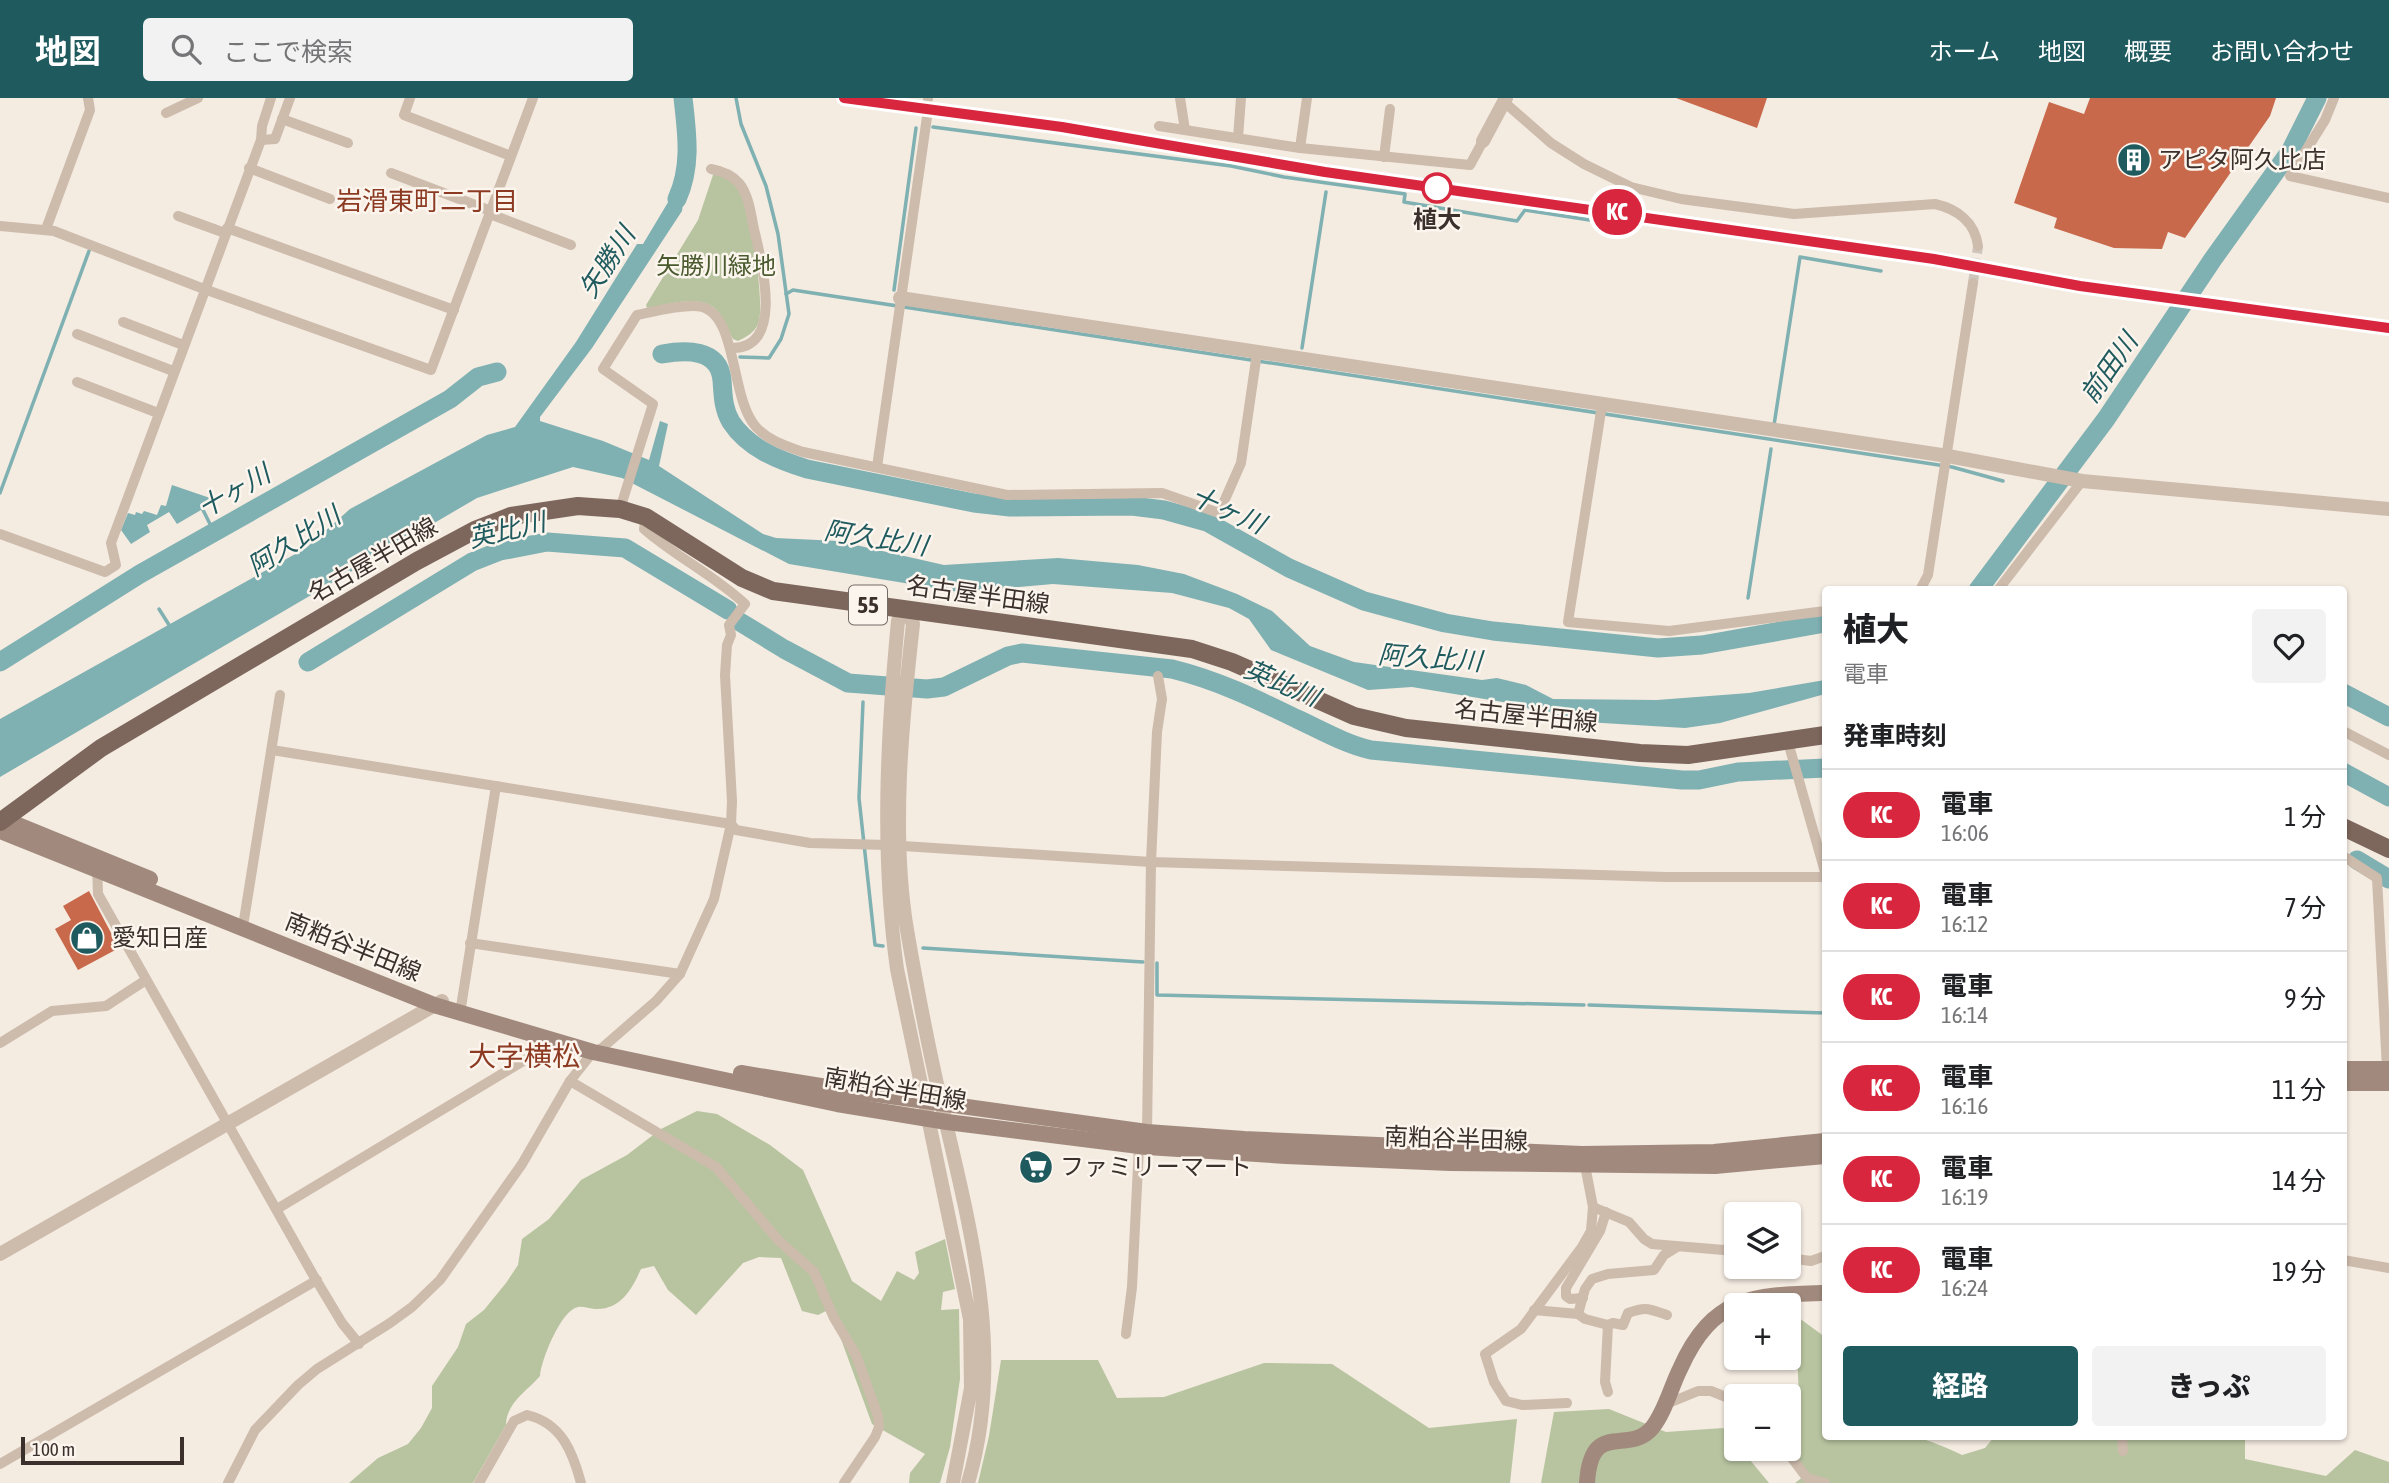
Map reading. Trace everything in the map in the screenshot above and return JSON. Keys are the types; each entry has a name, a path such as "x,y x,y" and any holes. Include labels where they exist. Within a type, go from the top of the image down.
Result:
{"main road":[{"name":"名古屋半田線","path":"1,822 100,748 417,561 475,530 512,516 544,509 623,501 742,578 773,591 1192,649 1232,662 1354,716 1406,728 1688,755 1822,736"},
{"name":"南粕谷半田線","path":"1,822 438,1003 555,1042 1143,1139"},
{"path":"2347,829 2389,849"},
{"name":"南粕谷半田線","path":"96,862 244,920 438,1003 461,1007 597,1050 837,1104 947,1122 1143,1139 1287,1141 1715,1166 1822,1156"},
{"path":"2347,1069 2388,1074"},
{"path":"2347,1082 2388,1074"},
{"name":"南粕谷半田線","path":"1584,1159 1714,1152 1822,1140"},
{"path":"1587,1483 1591,1459 1600,1446 1647,1433 1654,1426 1691,1348 1716,1318 1740,1301 1763,1295 1822,1293"}],"street":[{"path":"46,229 90,110 88,98"},
{"path":"166,113 198,98"},
{"path":"0,534 105,572 116,565 111,543 261,140 271,98"},
{"path":"261,140 275,139 290,98"},
{"path":"410,98 404,115 511,156"},
{"path":"0,226 46,229 431,370 533,98"},
{"path":"1180,98 1185,130"},
{"path":"1238,138 1241,98"},
{"path":"1300,148 1307,98"},
{"path":"2334,98 2325,120 2290,176 2389,198"},
{"path":"1159,126 1300,148 1469,165 1505,100 1551,143 1584,164 1630,187 1681,199 1794,214 1936,204 1956,211 1964,218 1974,231 1978,246"},
{"path":"1384,158 1390,109"},
{"path":"877,467 926,117"},
{"path":"282,119 348,143"},
{"path":"249,169 330,199"},
{"path":"711,169 730,175 745,191 763,263 767,298 763,327 754,340 738,348 731,348"},
{"path":"391,173 570,245"},
{"path":"178,216 226,230 454,310"},
{"path":"1922,586 1928,575 1948,456 1973,283"},
{"path":"901,298 1948,456 2079,481 2389,509"},
{"path":"623,501 653,404 603,369 637,315 703,307 721,324 731,348 730,356 743,406 756,426 775,442 803,452 1007,495 1162,493 1219,513 1241,463 1257,353"},
{"path":"123,322 183,345"},
{"path":"77,334 173,372"},
{"path":"77,382 158,413"},
{"path":"1602,405 1568,622 1669,631 1822,611"},
{"path":"2000,586 2079,481"},
{"path":"228,1483 254,1430 265,1417 317,1370 412,1307 453,1265 522,1164 570,1081 597,1050 656,1001 680,974 714,899 731,824 725,675 731,635 729,625 745,604 683,557 659,543 644,529 646,517"},
{"path":"907,610 898,621 901,780 887,845 891,926 897,969 970,1319 971,1388 953,1483"},
{"path":"1126,1334 1143,1139 1151,862 1157,732 1162,699 1158,676"},
{"path":"244,920 280,695"},
{"path":"2347,733 2389,755"},
{"path":"1788,742 1791,761 1822,865"},
{"path":"272,750 731,824 736,830 810,844 887,845 1151,862 1666,877 1822,875"},
{"path":"461,1007 496,786"},
{"path":"887,845 901,880 907,929 977,1263 985,1334 985,1382 979,1431 968,1483"},
{"path":"2347,859 2376,878 2388,1074"},
{"path":"96,862 98,894 317,1280 342,1323 359,1344"},
{"path":"470,943 680,974"},
{"path":"0,1043 52,1011 106,1006 146,980"},
{"path":"0,1254 438,1003"},
{"path":"277,1209 555,1042"},
{"path":"570,1081 716,1167 779,1241 814,1272 834,1318 856,1355 878,1416 879,1427 875,1437 844,1483"},
{"path":"1567,1403 1550,1406 1512,1405 1506,1402 1494,1382 1485,1354 1516,1335 1588,1237 1593,1222 1593,1207 1584,1159"},
{"path":"1593,1207 1629,1222 1652,1244 1724,1250"},
{"path":"1583,1298 1570,1299 1566,1296 1566,1288 1600,1231 1606,1212"},
{"path":"1578,1314 1592,1279 1608,1274 1654,1270 1664,1255 1677,1247"},
{"path":"1801,1260 1811,1261 1822,1257"},
{"path":"2347,1262 2389,1268"},
{"path":"0,1464 317,1280"},
{"path":"1534,1310 1578,1314 1585,1319 1608,1325 1623,1325 1628,1313 1638,1310 1652,1308 1667,1315"},
{"path":"1608,1325 1605,1382 1608,1392"},
{"path":"1664,1405 1698,1391 1711,1391 1724,1396"},
{"path":"479,1483 514,1421 527,1415 550,1426 570,1446 581,1483"},
{"path":"2122,1440 2123,1451"},
{"path":"1794,1461 1807,1478 1825,1483"}],"green space":[{"name":"矢勝川緑地","path":"714,172 731,181 743,195 756,261 760,299 758,324 752,332 738,341 733,339 716,310 706,303 681,302 647,308 646,305 698,220"},
{"path":"697,1111 717,1114 770,1145 803,1170 852,1281 881,1301 897,1271 914,1280 919,1273 915,1252 945,1239 955,1289 943,1292 941,1310 959,1309 960,1379 950,1447 940,1483 909,1483 910,1473 925,1454 872,1424 830,1309 818,1315 802,1311 781,1258 759,1257 743,1263 696,1315 668,1290 654,1266 641,1269 629,1291 612,1306 595,1309 578,1307 572,1310 553,1337 540,1376 509,1410 506,1425 473,1483 349,1483 378,1458 408,1444 421,1428 432,1408 432,1386 458,1347 466,1324 484,1310 518,1265 522,1239 549,1219 581,1180 627,1155 661,1129"},
{"path":"1801,1319 1822,1335 1822,1440 1926,1440 1962,1455 1985,1448 1992,1440 2245,1440 2245,1459 2326,1476 2355,1450 2389,1462 2389,1483 1795,1483 1808,1473 1799,1461 1801,1384 1798,1384 1798,1370 1801,1370"},
{"path":"1001,1360 1098,1360 1117,1398 1164,1397 1264,1363 1332,1364 1429,1428 1517,1419 1510,1483 978,1483 989,1436"},
{"path":"1609,1409 1666,1432 1723,1428 1724,1461 1751,1461 1769,1483 1541,1483 1554,1412"}],"water":[{"path":"688,169 682,211 592,348 540,417 540,421 603,441 649,460 660,421 668,424 659,466 763,534 776,538 838,541 944,565 1058,558 1138,565 1184,574 1237,594 1272,611 1310,646 1354,662 1482,680 1497,678 1526,685 1553,699 1657,700 1749,693 1822,681 1822,695 1720,723 1685,728 1553,720 1521,705 1412,687 1368,690 1271,650 1249,619 1229,608 1172,593 1053,584 959,592 789,564 622,478 573,467 477,498 0,777 0,719 306,548 350,509 487,435 515,427 576,342 637,244 643,244"},
{"path":"172,485 213,499 213,503 177,524 169,512 147,525 150,532 131,544 121,530 128,513 135,515 136,512 142,514 144,511 157,515 161,505 166,506"}],"building":[{"path":"1676,98 1767,98 1757,128"},
{"name":"アピタ阿久比店","path":"2090,98 2276,98 2270,116 2185,238 2168,232 2162,249 2114,248 2054,228 2057,218 2014,203 2049,102 2084,114"},
{"name":"愛知日産","path":"89,891 119,948 78,970 55,929 71,920 63,906"}],"waterway":[{"name":"矢勝川","path":"677,199 687,162 683,98"},
{"path":"736,98 741,124 766,186 778,234 789,314 781,339 769,358 740,357"},
{"name":"前田川","path":"1981,586 2106,419 2213,259 2291,150 2317,98"},
{"path":"933,127 1231,166 1284,177 1405,194 1404,202 1517,221 1525,210 1625,228"},
{"path":"894,290 916,128"},
{"path":"1302,348 1326,192"},
{"path":"0,493 89,251"},
{"path":"1774,425 1800,257 1881,271"},
{"path":"786,294 793,290 1952,467 2003,481"},
{"name":"十ヶ川","path":"662,354 690,352 715,362 720,370 726,412 738,431 764,452 807,469 974,503 1010,507 1132,506 1164,510 1207,522 1289,568 1364,601 1445,623 1493,631 1658,648 1702,645 1822,624"},
{"name":"十ヶ川","path":"0,662 140,574 450,399 478,377 497,372"},
{"path":"1748,598 1771,449"},
{"path":"201,506 214,532"},
{"name":"英比川","path":"308,662 472,562 500,551 547,542 625,548 728,610"},
{"path":"159,609 171,628"},
{"name":"英比川","path":"740,622 848,683 927,689 944,687 1008,656 1022,653 1189,673 1371,750 1682,780 1699,780 1738,772 1822,768"},
{"name":"十ヶ川","path":"2347,695 2389,717"},
{"path":"863,702 859,798 875,945 883,946"},
{"name":"阿久比川","path":"2347,774 2389,797"},
{"name":"英比川","path":"2357,860 2389,879"},
{"path":"923,948 1143,962"},
{"path":"1157,963 1157,995 1584,1005"},
{"path":"1589,1005 1822,1013"}],"tunnel":[{"path":"1973,283 1978,246"}],"railway":[{"path":"844,98 1062,127 1325,172 1934,259 2080,286 2389,328"}],"train":[{"name":"KC","path":"844,98 1062,127 1325,172 1934,259 2080,286 2389,328"}],"place":[{"name":"アピタ阿久比店","path":"2134,160"},
{"name":"植大","path":"1437,188"},
{"name":"愛知日産","path":"87,938"},
{"name":"ファミリーマート","path":"1036,1167"}],"district":[{"name":"岩滑東町二丁目","path":"427,201"},
{"name":"大字横松","path":"524,1056"}]}
